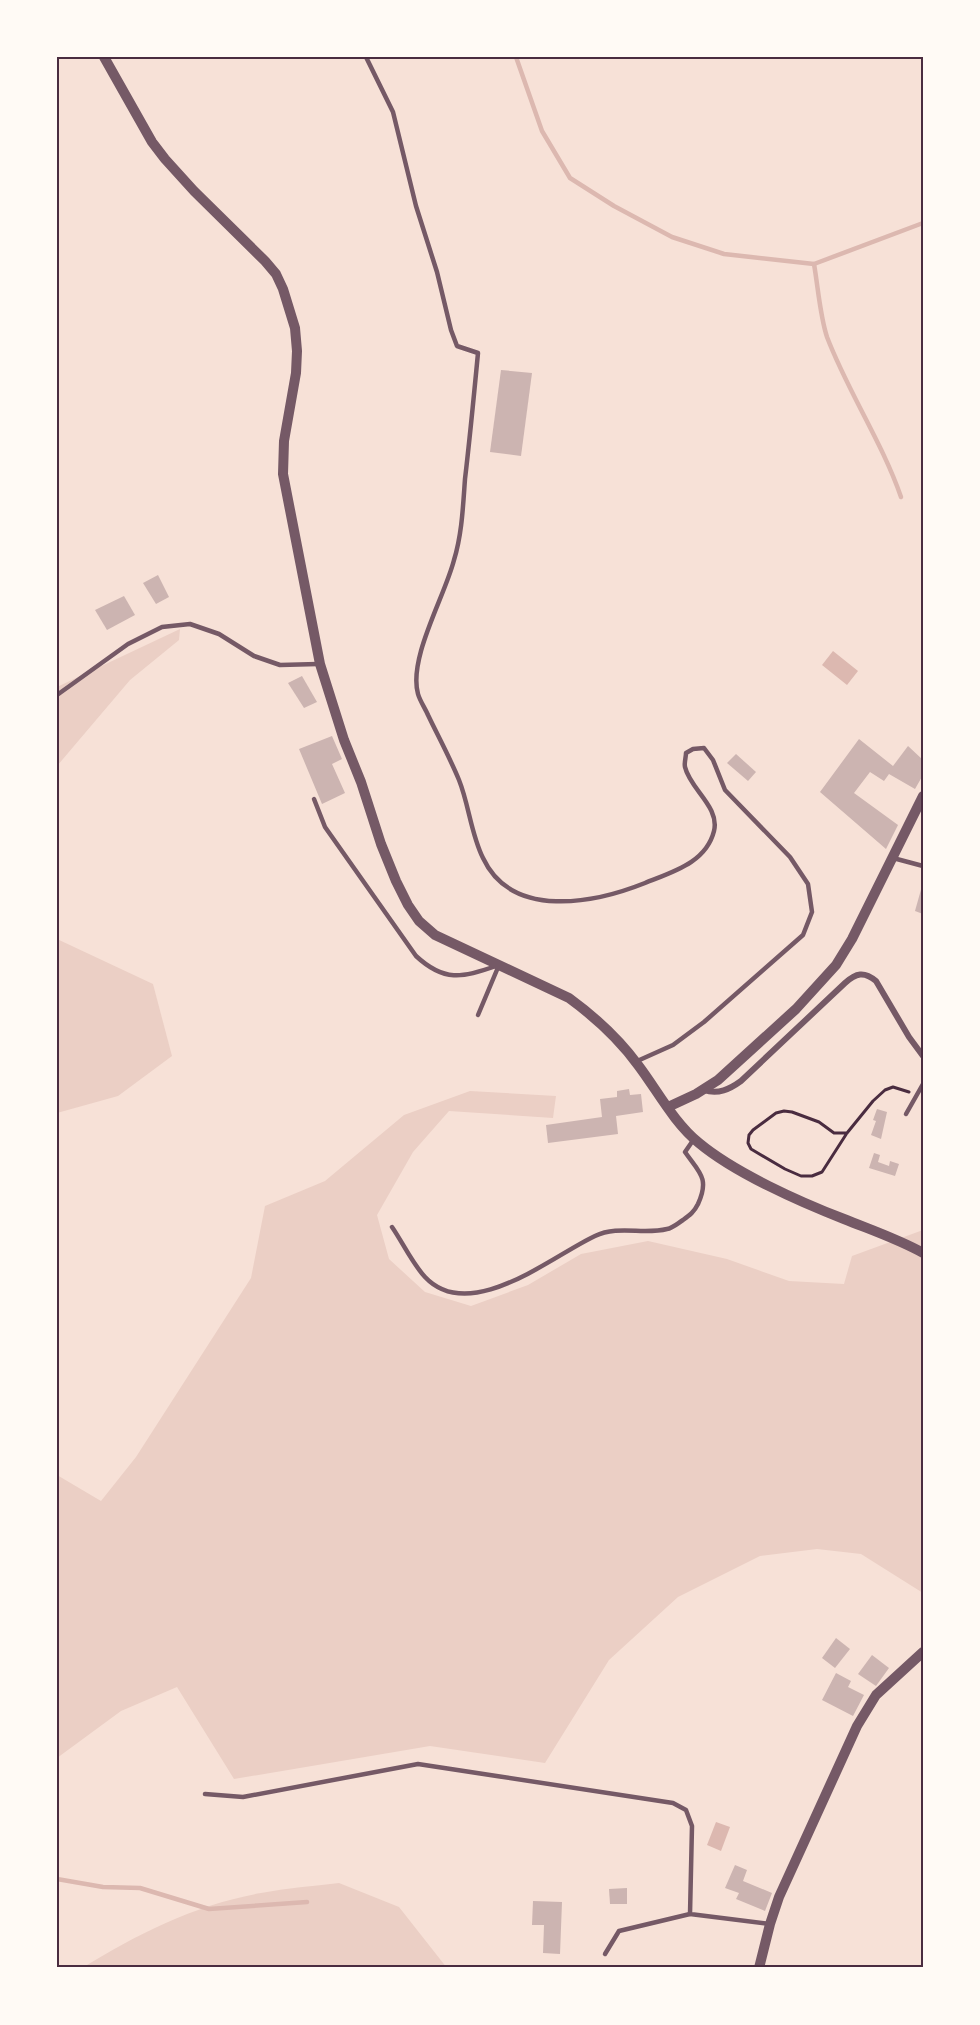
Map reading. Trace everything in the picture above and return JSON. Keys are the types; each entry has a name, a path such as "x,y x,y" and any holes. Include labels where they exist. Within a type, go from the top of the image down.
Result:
{"street":[{"path":"104,57 152,142 165,159 265,261 276,274 283,289 295,328 297,351 296,373 284,441 284,474 320,664 381,844 408,905 419,921 435,935 569,998 587,1011 635,1062 694,1139 732,1165 784,1192 842,1218 900,1240 923,1253"},
{"path":"668,1107 704,1089 724,1075 787,1016 836,965 852,939 923,796"},
{"path":"704,1089 718,1092 741,1080 845,983 856,974 861,973 876,981 923,1056"},
{"path":"759,1968 779,1897 857,1726 876,1695 923,1652"}],"lane":[{"path":"366,57 393,112 416,206 457,346 478,353 460,529 454,560 429,626 417,674 418,693 459,781 483,858 497,879 508,888 522,896 548,901 583,901 620,893 677,870 697,859 708,846 715,829 713,814 685,766 686,753 693,749 704,748 713,760 725,790 790,857 808,884 812,912 803,935 704,1022 673,1045 635,1062"},
{"path":"57,695 128,644 162,627 190,624 219,634 254,656 280,665 320,664"},
{"path":"314,799 325,827 416,956 427,967 443,975 455,977 499,966"},
{"path":"893,858 923,866"},
{"path":"478,1015 499,966"},
{"path":"906,1113 923,1084"},
{"path":"392,1227 426,1277 441,1288 460,1293 483,1292 516,1281 597,1234 617,1230 669,1229 694,1213 703,1193 704,1178 685,1152 694,1139"},
{"path":"205,1794 243,1797 418,1764 673,1803 686,1810 692,1826 690,1914"},
{"path":"604,1954 619,1931 690,1914 770,1924"}],"path":[{"path":"847,1133 834,1133 819,1122 784,1111 776,1113 753,1130 749,1135 748,1143 751,1149 785,1169 801,1176 812,1176 822,1172 847,1133 885,1090 893,1087 899,1088 915,1097"}],"shaded area":[{"path":"180,629 179,640 130,680 57,766 57,687"},
{"path":"833,651 858,671 847,685 822,665"},
{"path":"57,939 153,984 172,1056 118,1096 57,1113"},
{"path":"470,1091 556,1096 553,1118 449,1111 413,1152 377,1215 389,1259 425,1292 471,1306 528,1285 581,1254 648,1241 727,1259 789,1281 844,1284 852,1256 923,1230 923,1593 861,1554 817,1549 760,1556 678,1597 609,1660 545,1763 430,1746 234,1779 177,1687 121,1711 57,1758 57,1475 101,1501 136,1457 251,1278 265,1206 325,1181 404,1115"},
{"path":"716,1822 730,1827 721,1851 707,1845"},
{"path":"339,1883 399,1907 447,1968 82,1968 146,1932 214,1905 271,1891"}],"building":[{"path":"501,370 532,373 521,456 490,452"},
{"path":"158,575 169,597 156,604 143,583"},
{"path":"124,596 135,615 107,630 95,610"},
{"path":"302,676 317,702 304,708 288,683"},
{"path":"332,736 342,759 332,764 345,793 322,804 299,749"},
{"path":"859,739 893,766 908,746 923,760 923,775 915,789 889,774 884,781 870,772 854,793 898,825 886,849 820,792"},
{"path":"736,754 756,772 748,781 727,763"},
{"path":"923,887 923,914 915,911"},
{"path":"629,1089 630,1095 641,1094 643,1112 616,1116 618,1134 548,1143 546,1125 602,1117 600,1099 617,1097 617,1091"},
{"path":"877,1109 887,1112 881,1139 871,1135"},
{"path":"874,1153 880,1155 878,1162 889,1166 890,1161 899,1164 895,1176 869,1168"},
{"path":"836,1638 850,1649 835,1668 822,1658"},
{"path":"872,1655 889,1668 876,1686 858,1674"},
{"path":"836,1673 851,1681 848,1687 864,1695 853,1716 822,1700"},
{"path":"735,1865 747,1870 743,1881 772,1893 765,1911 736,1899 739,1893 725,1888"},
{"path":"627,1888 627,1904 610,1904 609,1889"},
{"path":"533,1901 562,1902 560,1954 543,1953 544,1925 532,1925"}],"waterway":[{"path":"516,57 542,131 570,178 614,206 672,237 724,254 814,264 923,223"},
{"path":"814,264 827,337 901,497"},
{"path":"57,1879 103,1887 140,1888 209,1909 307,1902"}]}
